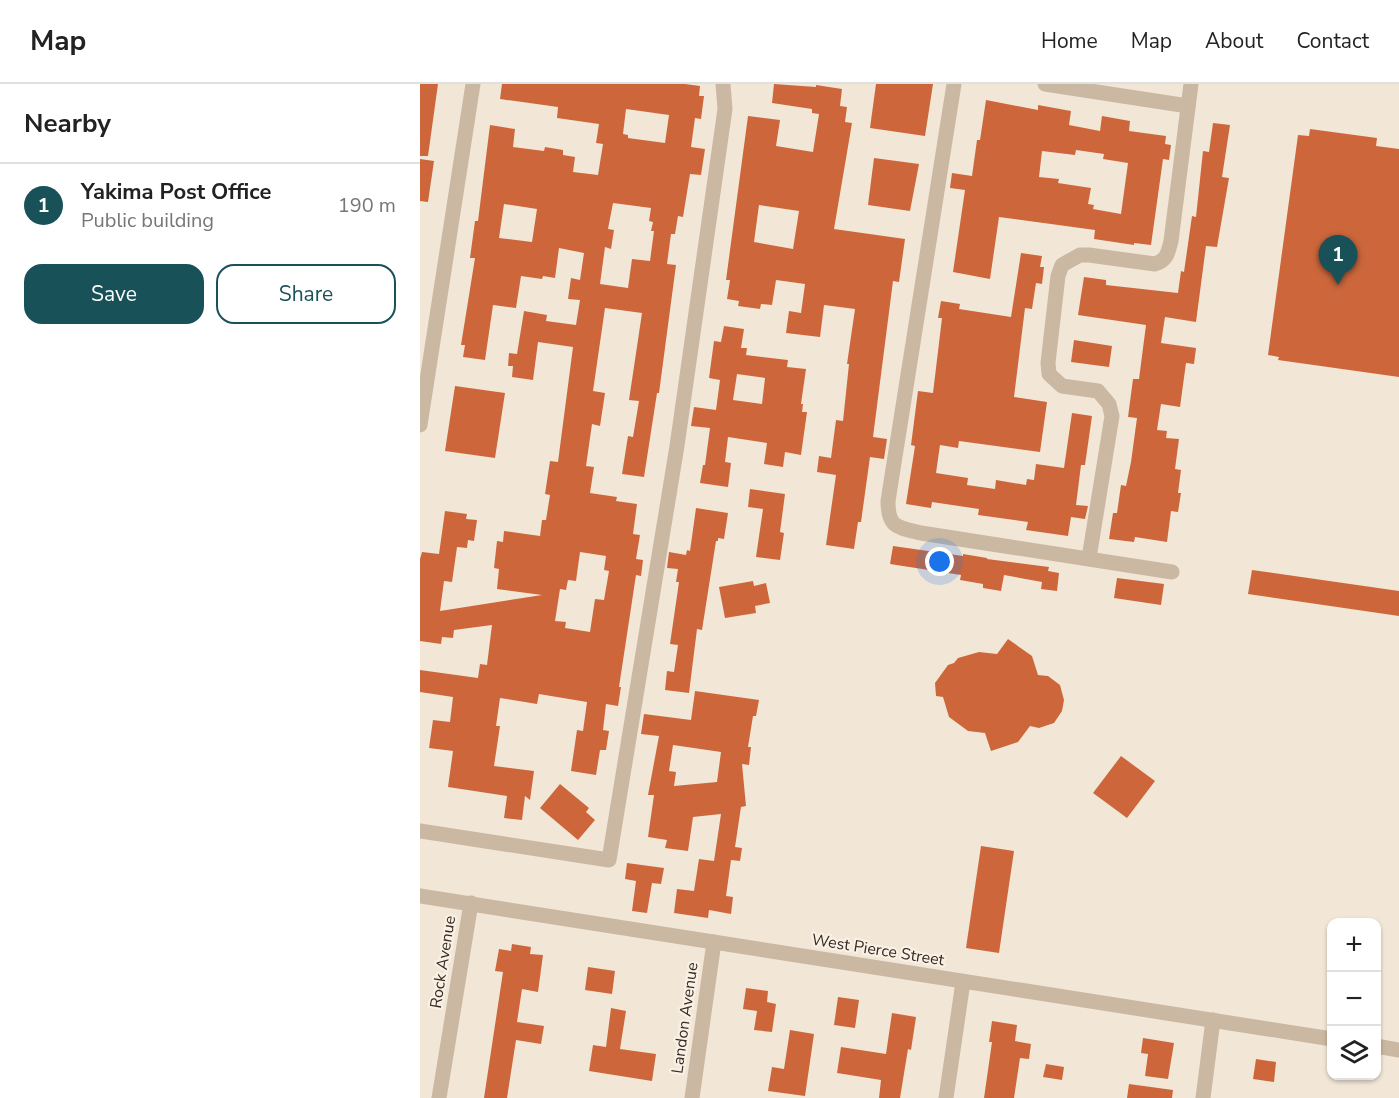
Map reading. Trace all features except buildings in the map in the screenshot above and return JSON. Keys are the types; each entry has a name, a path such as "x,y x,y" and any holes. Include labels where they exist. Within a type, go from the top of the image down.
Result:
{"street":[{"path":"420,425 473,84"},
{"path":"420,831 609,860 677,446 725,109 723,84"},
{"path":"954,84 888,501 888,516 893,524 921,533 1172,572"},
{"path":"1045,84 1188,106"},
{"path":"1089,558 1112,416 1109,404 1098,391 1062,386 1049,374 1048,363 1058,276 1062,265 1080,255 1155,264 1163,261 1171,241 1191,84"},
{"name":"West Pierce Street","path":"420,896 1327,1038"},
{"name":"Rock Avenue","path":"439,1098 471,903"},
{"name":"Landon Avenue","path":"692,1098 714,942"},
{"path":"946,1098 963,982"},
{"path":"1203,1098 1214,1020"},
{"path":"1381,1047 1399,1050"}],"place":[{"name":"Yakima Post Office","path":"1338,285"}]}
